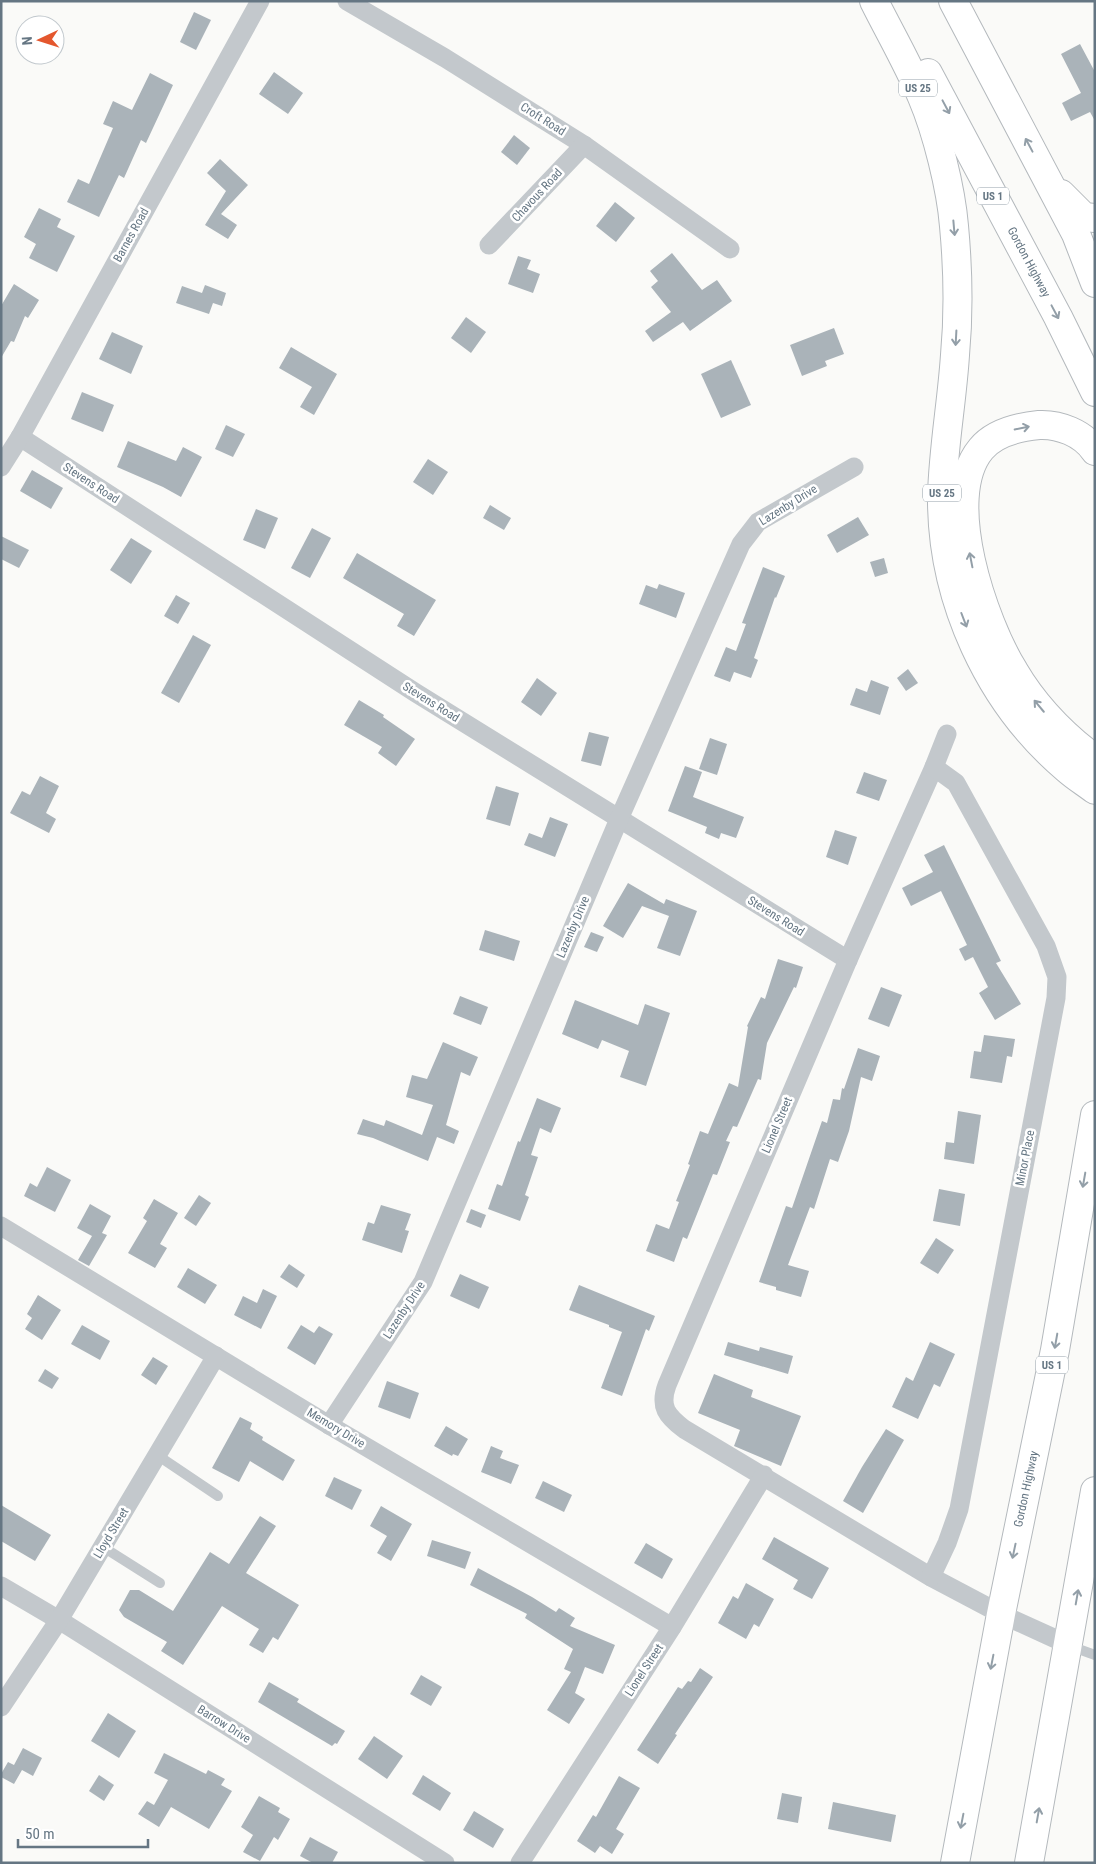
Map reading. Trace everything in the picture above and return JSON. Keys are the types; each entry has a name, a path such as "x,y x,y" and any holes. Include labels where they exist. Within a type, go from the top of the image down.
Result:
{"highway":[{"name":"US 25","path":"874,1 923,99 935,135 954,223 958,282 957,322 942,497 944,536 950,576 959,608 973,644 996,686 1029,730 1067,769 1095,790"},
{"name":"Gordon Highway","path":"891,1 1058,317 1095,392"},
{"path":"953,1 1048,180 1085,226 1095,263"},
{"path":"1085,226 1095,283"},
{"path":"1095,451 1081,437 1065,429 1049,425 1027,426 1009,431 990,440 980,450 973,462 967,480 964,504 967,538 973,571 984,609 997,640 1027,691 1072,742 1095,759"},
{"name":"Gordon Highway","path":"955,1863 1001,1614 1055,1350 1095,1115"},
{"path":"1029,1863 1095,1491"}],"street":[{"name":"Barnes Road","path":"1,467 20,437 260,1"},
{"name":"Croft Road","path":"347,1 446,58 584,145 730,249"},
{"name":"Chavous Road","path":"489,245 584,145"},
{"name":"Stevens Road","path":"20,437 416,693 848,960"},
{"name":"Lazenby Drive","path":"329,1425 422,1282 619,819 741,544 758,522 854,467"},
{"name":"Lionel Street","path":"947,734 848,960 664,1394 665,1410 684,1429 764,1475 931,1577 1001,1614 1069,1645"},
{"name":"Minor Place","path":"931,1577 947,1543 958,1509 1056,998 1057,976 1046,946 956,783 934,767"},
{"name":"Memory Drive","path":"1,1226 329,1425 672,1627"},
{"name":"Lloyd Street","path":"1,1707 59,1620 216,1356"},
{"name":"Lionel Street","path":"520,1863 672,1627 764,1475"},
{"name":"Barrow Drive","path":"1,1586 59,1620 445,1863"}],"lane":[{"path":"157,1456 218,1496"},
{"path":"103,1547 160,1583"},
{"path":"1069,1645 1095,1655"}],"building":[{"path":"194,12 211,20 196,50 180,42"},
{"path":"1080,44 1095,72 1095,121 1090,112 1071,121 1062,103 1081,93 1061,54"},
{"path":"274,72 303,93 288,114 259,94"},
{"path":"150,73 173,85 146,143 141,140 124,178 119,175 99,217 67,202 78,179 89,184 113,128 103,124 113,101 132,110"},
{"path":"514,135 530,148 517,165 501,152"},
{"path":"220,159 248,185 221,214 237,225 228,239 205,225 226,191 207,173"},
{"path":"615,202 635,218 616,242 596,226"},
{"path":"39,208 61,219 57,227 75,236 57,272 29,258 36,244 24,237"},
{"path":"672,253 702,290 717,280 732,301 690,331 683,322 653,342 645,331 671,312 651,287 658,281 650,271"},
{"path":"518,256 531,260 527,269 540,274 533,293 508,284"},
{"path":"14,284 39,300 28,318 25,316 14,342 11,341 1,358 1,306"},
{"path":"205,285 226,293 222,306 213,303 209,314 176,303 182,286 202,293"},
{"path":"466,317 486,332 471,353 451,338"},
{"path":"834,328 844,354 825,361 827,366 802,376 790,345"},
{"path":"112,332 143,346 131,374 99,359"},
{"path":"291,347 337,374 314,415 300,407 312,387 279,368"},
{"path":"731,360 751,405 721,418 701,374"},
{"path":"82,392 114,405 103,432 71,419"},
{"path":"226,425 245,434 233,457 215,449"},
{"path":"128,441 176,461 183,447 202,457 181,497 117,467"},
{"path":"428,459 448,472 433,495 413,482"},
{"path":"32,470 63,488 51,509 20,491"},
{"path":"490,505 511,518 504,530 483,518"},
{"path":"256,509 278,518 265,549 243,540"},
{"path":"858,517 869,535 837,553 827,535"},
{"path":"312,528 331,538 310,578 291,568"},
{"path":"1,536 29,550 19,568 1,559"},
{"path":"131,538 152,551 131,584 110,570"},
{"path":"357,553 436,600 414,636 397,626 404,614 343,578"},
{"path":"884,558 888,573 875,577 870,562"},
{"path":"763,567 785,576 775,597 754,658 758,660 751,678 734,672 730,682 714,676 726,647 736,651 746,624 742,623"},
{"path":"659,584 685,593 676,618 639,604 646,585 657,589"},
{"path":"176,595 190,603 178,624 164,616"},
{"path":"193,635 211,645 179,703 161,693"},
{"path":"908,669 918,683 906,691 897,678"},
{"path":"537,678 557,693 541,716 521,702"},
{"path":"871,680 889,687 880,715 850,705 856,688 867,692"},
{"path":"359,700 384,715 383,717 415,739 396,766 378,753 382,747 344,725"},
{"path":"589,732 609,737 601,766 581,761"},
{"path":"710,738 727,744 717,775 699,769"},
{"path":"685,766 702,772 693,797 744,817 736,838 721,833 719,839 705,833 707,827 668,811"},
{"path":"864,772 887,780 879,801 856,793"},
{"path":"40,776 59,786 46,813 56,819 49,833 10,813 22,791 30,795"},
{"path":"496,786 519,793 510,826 486,819"},
{"path":"550,817 568,824 555,857 524,845 529,833 542,838"},
{"path":"835,830 857,837 848,865 826,857"},
{"path":"944,845 1001,961 996,963 1021,1004 995,1020 979,993 988,987 973,957 965,961 959,949 967,945 941,891 911,906 902,888 933,872 924,855"},
{"path":"628,883 664,904 666,899 697,911 680,956 657,948 669,916 642,906 623,938 603,926"},
{"path":"485,930 520,941 514,961 479,950"},
{"path":"591,932 604,937 597,952 584,947"},
{"path":"778,959 803,967 796,988 794,987 767,1043 761,1080 758,1079 737,1127 733,1126 726,1141 730,1142 717,1175 713,1174 687,1239 683,1237 674,1262 646,1251 656,1224 669,1229 679,1202 676,1201 690,1165 688,1164 700,1131 708,1134 729,1083 738,1087 747,1026 761,997 765,999"},
{"path":"881,987 902,995 889,1027 868,1019"},
{"path":"460,996 488,1007 481,1025 453,1014"},
{"path":"575,1000 638,1025 645,1004 670,1013 646,1086 620,1077 629,1051 602,1040 598,1049 562,1034"},
{"path":"984,1035 1015,1039 1012,1057 1007,1056 1002,1083 970,1078 974,1051 981,1052"},
{"path":"443,1042 478,1057 470,1076 461,1072 446,1125 459,1131 454,1144 437,1137 428,1161 373,1138 357,1134 363,1119 384,1126 386,1120 422,1135 433,1105 406,1097 412,1075 427,1079"},
{"path":"858,1048 880,1056 872,1081 861,1077 849,1131 838,1162 830,1159 814,1209 810,1207 788,1265 809,1271 801,1297 776,1290 776,1287 759,1282 786,1206 792,1208 822,1121 827,1123 833,1099 840,1100 842,1088 844,1089"},
{"path":"537,1098 561,1108 551,1133 540,1128 531,1155 538,1157 525,1195 529,1197 520,1221 488,1209 497,1184 502,1186 518,1141 520,1142"},
{"path":"958,1111 981,1115 974,1164 944,1159 946,1142 954,1143"},
{"path":"47,1167 71,1180 55,1212 24,1196 30,1183 37,1187"},
{"path":"939,1189 965,1194 960,1226 933,1221"},
{"path":"199,1195 211,1203 196,1226 184,1218"},
{"path":"154,1199 178,1213 160,1244 167,1248 155,1268 128,1253 147,1221 143,1218"},
{"path":"90,1204 111,1216 102,1233 107,1235 89,1266 78,1260 92,1236 77,1228"},
{"path":"381,1205 411,1214 405,1230 409,1231 402,1253 362,1240 368,1222 374,1224"},
{"path":"471,1209 486,1215 481,1228 466,1222"},
{"path":"936,1238 954,1250 938,1274 920,1263"},
{"path":"289,1264 305,1275 297,1288 280,1277"},
{"path":"188,1268 217,1285 205,1304 177,1287"},
{"path":"460,1274 489,1287 479,1309 450,1296"},
{"path":"579,1285 655,1316 649,1331 646,1329 622,1396 601,1388 622,1332 569,1310"},
{"path":"263,1289 277,1296 261,1329 234,1315 243,1296 257,1303"},
{"path":"38,1295 61,1310 42,1340 25,1329 32,1318 27,1314"},
{"path":"82,1325 110,1341 100,1360 71,1344"},
{"path":"301,1325 314,1333 319,1326 333,1334 315,1365 287,1348"},
{"path":"728,1342 759,1351 760,1347 793,1356 788,1374 724,1355"},
{"path":"930,1342 955,1354 940,1387 934,1384 918,1419 892,1407 906,1377 913,1381"},
{"path":"153,1357 168,1366 156,1385 141,1375"},
{"path":"45,1369 59,1378 52,1389 38,1381"},
{"path":"714,1374 753,1390 751,1397 801,1416 781,1466 734,1446 740,1430 698,1413"},
{"path":"387,1381 419,1393 410,1419 378,1407"},
{"path":"240,1417 252,1423 250,1429 263,1437 262,1440 295,1460 283,1481 250,1461 239,1482 212,1468"},
{"path":"446,1426 468,1439 458,1456 453,1454 452,1456 434,1446"},
{"path":"886,1429 904,1440 863,1513 843,1501"},
{"path":"491,1446 503,1451 500,1458 519,1465 511,1484 481,1472"},
{"path":"334,1477 362,1490 352,1510 325,1496"},
{"path":"543,1481 572,1495 564,1512 535,1498"},
{"path":"1,1505 51,1535 35,1561 1,1541"},
{"path":"381,1506 412,1524 391,1561 377,1553 387,1536 370,1526"},
{"path":"260,1516 276,1526 246,1573 299,1605 278,1640 273,1637 263,1653 249,1645 259,1629 222,1606 183,1665 161,1651 167,1642 124,1617 119,1610 130,1590 139,1590 173,1611 210,1552 229,1564"},
{"path":"774,1537 829,1568 812,1599 793,1589 798,1580 762,1559"},
{"path":"432,1540 471,1552 465,1569 427,1556"},
{"path":"646,1543 673,1559 662,1579 634,1563"},
{"path":"478,1568 556,1612 559,1608 575,1618 570,1626 615,1645 603,1674 585,1667 575,1693 585,1699 569,1724 547,1710 571,1672 564,1669 573,1649 525,1618 527,1614 470,1585"},
{"path":"746,1583 774,1599 759,1627 754,1624 746,1639 718,1623 733,1596 738,1599"},
{"path":"700,1668 713,1677 675,1734 677,1735 658,1764 637,1750 678,1687 682,1689 688,1681 691,1682"},
{"path":"421,1675 442,1687 431,1706 410,1694"},
{"path":"269,1682 299,1699 297,1702 345,1731 337,1744 335,1743 332,1746 258,1702"},
{"path":"108,1713 136,1731 119,1758 91,1741"},
{"path":"374,1736 403,1756 387,1779 358,1759"},
{"path":"23,1748 42,1758 33,1776 22,1770 14,1784 1,1777 1,1774 8,1762 14,1765"},
{"path":"164,1753 206,1774 208,1770 225,1779 221,1785 232,1791 209,1829 171,1807 159,1827 138,1814 147,1801 154,1805 168,1780 154,1773"},
{"path":"99,1775 114,1785 104,1801 89,1791"},
{"path":"423,1775 451,1793 440,1811 412,1794"},
{"path":"619,1776 640,1788 616,1829 624,1834 612,1854 600,1846 595,1853 577,1841 593,1815 596,1817"},
{"path":"782,1793 802,1797 798,1823 777,1819"},
{"path":"259,1796 280,1808 278,1812 290,1819 278,1840 274,1837 260,1861 243,1852 253,1835 241,1827"},
{"path":"833,1802 896,1815 891,1842 828,1829"},
{"path":"474,1811 504,1829 493,1848 463,1830"},
{"path":"310,1837 338,1852 332,1863 313,1863 300,1856"}]}
